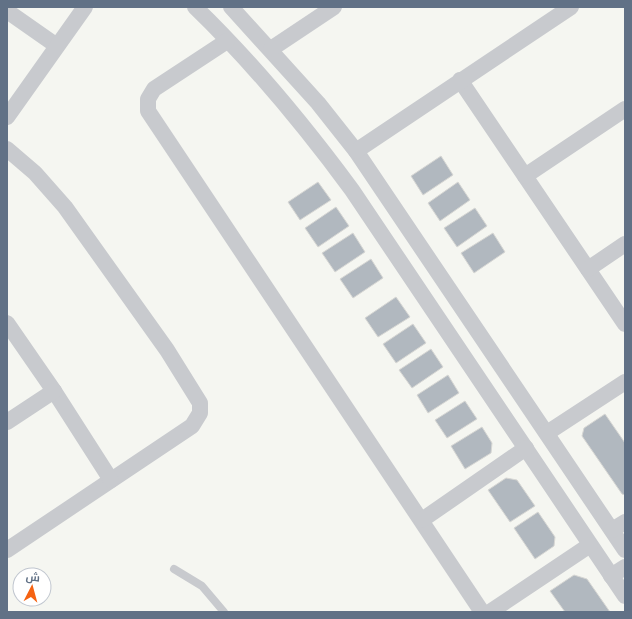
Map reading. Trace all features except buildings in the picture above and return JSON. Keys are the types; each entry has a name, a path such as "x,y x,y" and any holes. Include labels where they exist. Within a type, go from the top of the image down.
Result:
{"street":[{"path":"7,117 85,7"},
{"path":"195,7 270,85 348,184 625,596"},
{"path":"231,7 271,49 323,108 356,150 548,433 618,526 625,550"},
{"path":"271,49 334,7"},
{"path":"356,150 571,7"},
{"path":"7,11 57,46"},
{"path":"227,41 154,89 148,99 148,111 482,612"},
{"path":"460,80 625,324"},
{"path":"525,176 625,109"},
{"path":"7,149 35,173 66,207 138,306 184,375 200,403 198,418 192,426 7,550"},
{"path":"588,269 625,244"},
{"path":"7,323 54,391 111,480"},
{"path":"548,433 625,382"},
{"path":"7,422 54,391"},
{"path":"422,520 526,448"},
{"path":"490,612 590,545"},
{"path":"611,576 625,567"}],"lane":[{"path":"174,569 202,586 224,612"}]}
